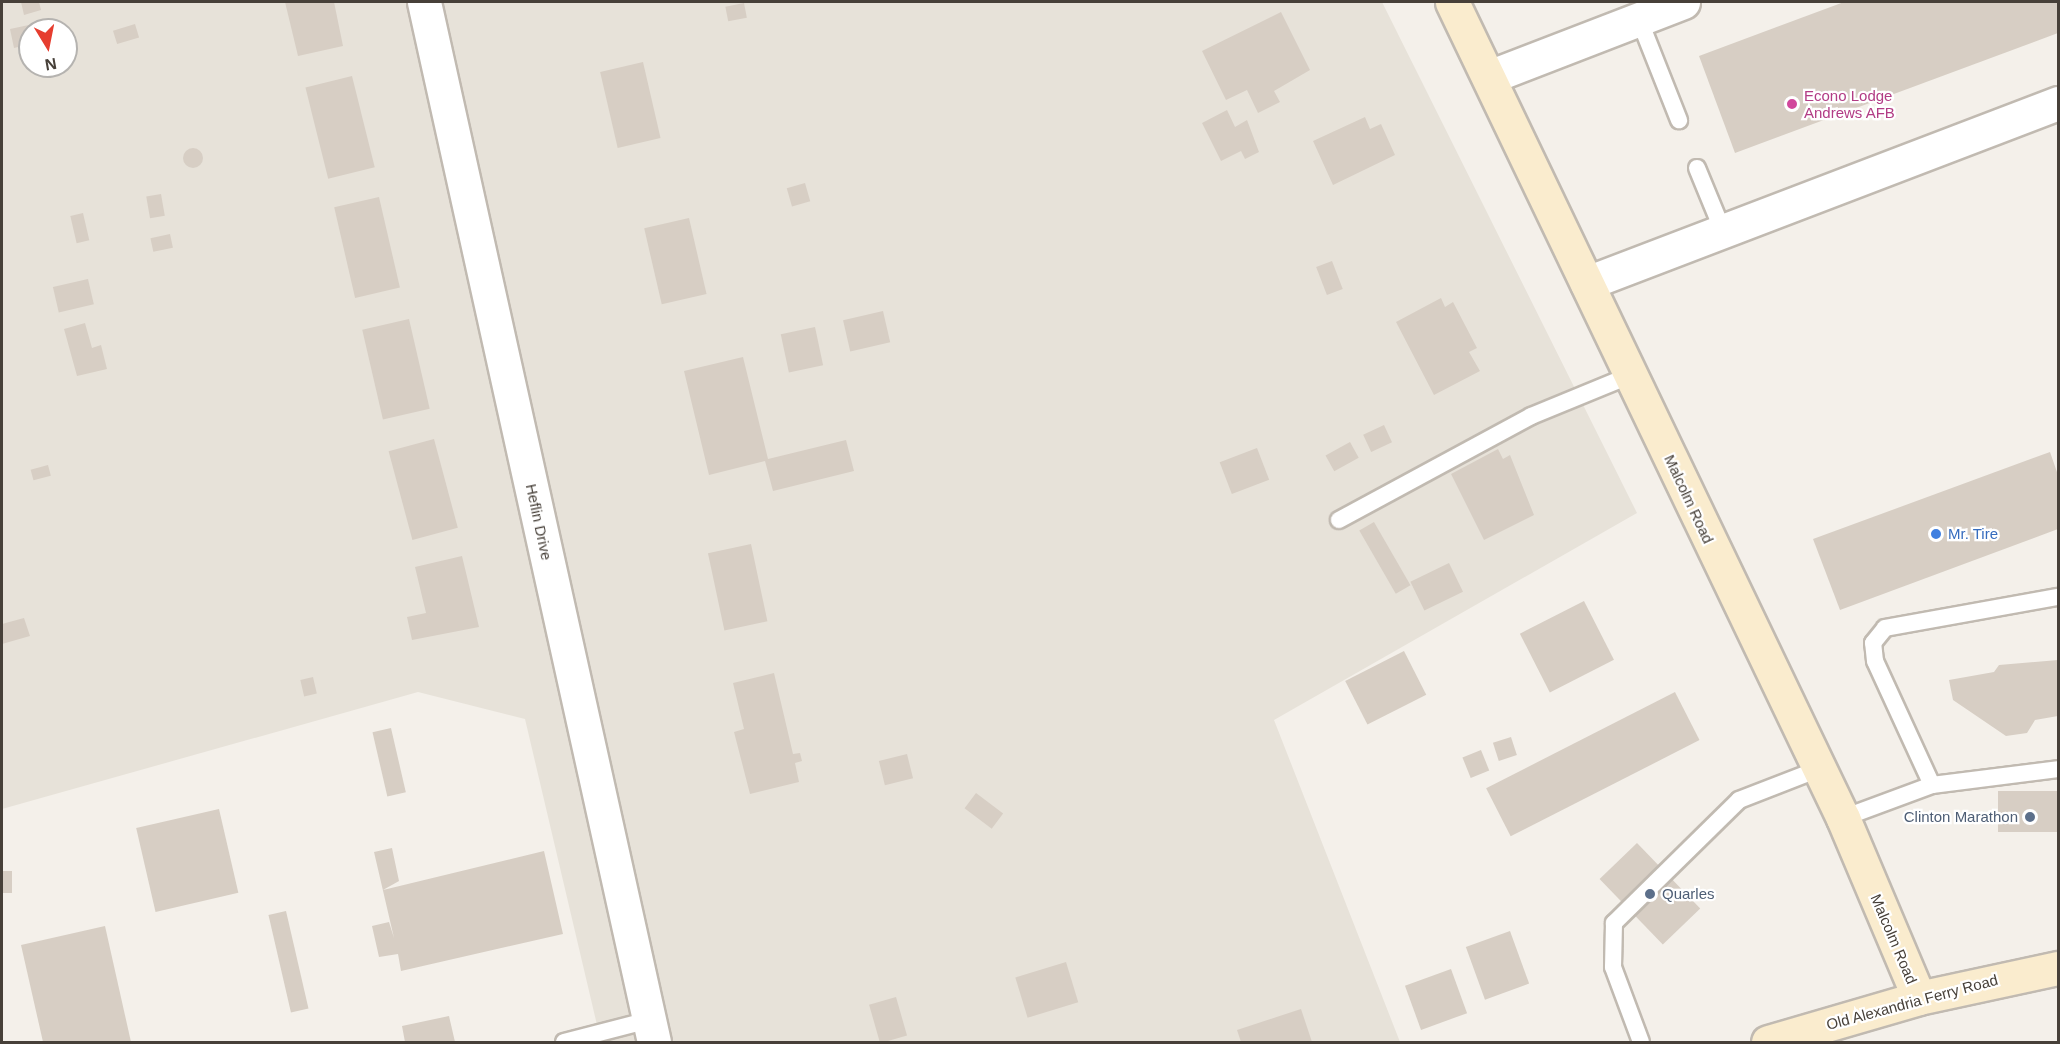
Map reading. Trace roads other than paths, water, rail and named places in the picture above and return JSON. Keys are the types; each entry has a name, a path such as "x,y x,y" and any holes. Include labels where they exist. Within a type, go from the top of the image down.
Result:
{"street":[{"name":"Heflin Drive","path":"424,2 652,1031"},
{"name":"Malcolm Road","path":"1452,2 1844,818 1919,998"},
{"path":"1489,77 1683,2"},
{"path":"1587,283 2058,102"},
{"name":"Old Alexandria Ferry Road","path":"1768,1042 1919,998 2058,968"}],"lane":[{"path":"1640,19 1679,120"},
{"path":"1697,168 1723,231"},
{"path":"1339,519 1531,416 1631,375"},
{"path":"1932,785 1875,661 1873,643 1885,628 2058,597"},
{"path":"1641,1042 1613,967 1614,923 1738,800 1820,769"},
{"path":"1844,818 1932,785 2058,769"},
{"path":"564,1042 652,1031"}],"place":[{"name":"Econo Lodge Andrews AFB","path":"1792,104"},
{"name":"Mr. Tire","path":"1936,534"},
{"name":"Clinton Marathon","path":"2030,817"},
{"name":"Quarles","path":"1650,894"}]}
